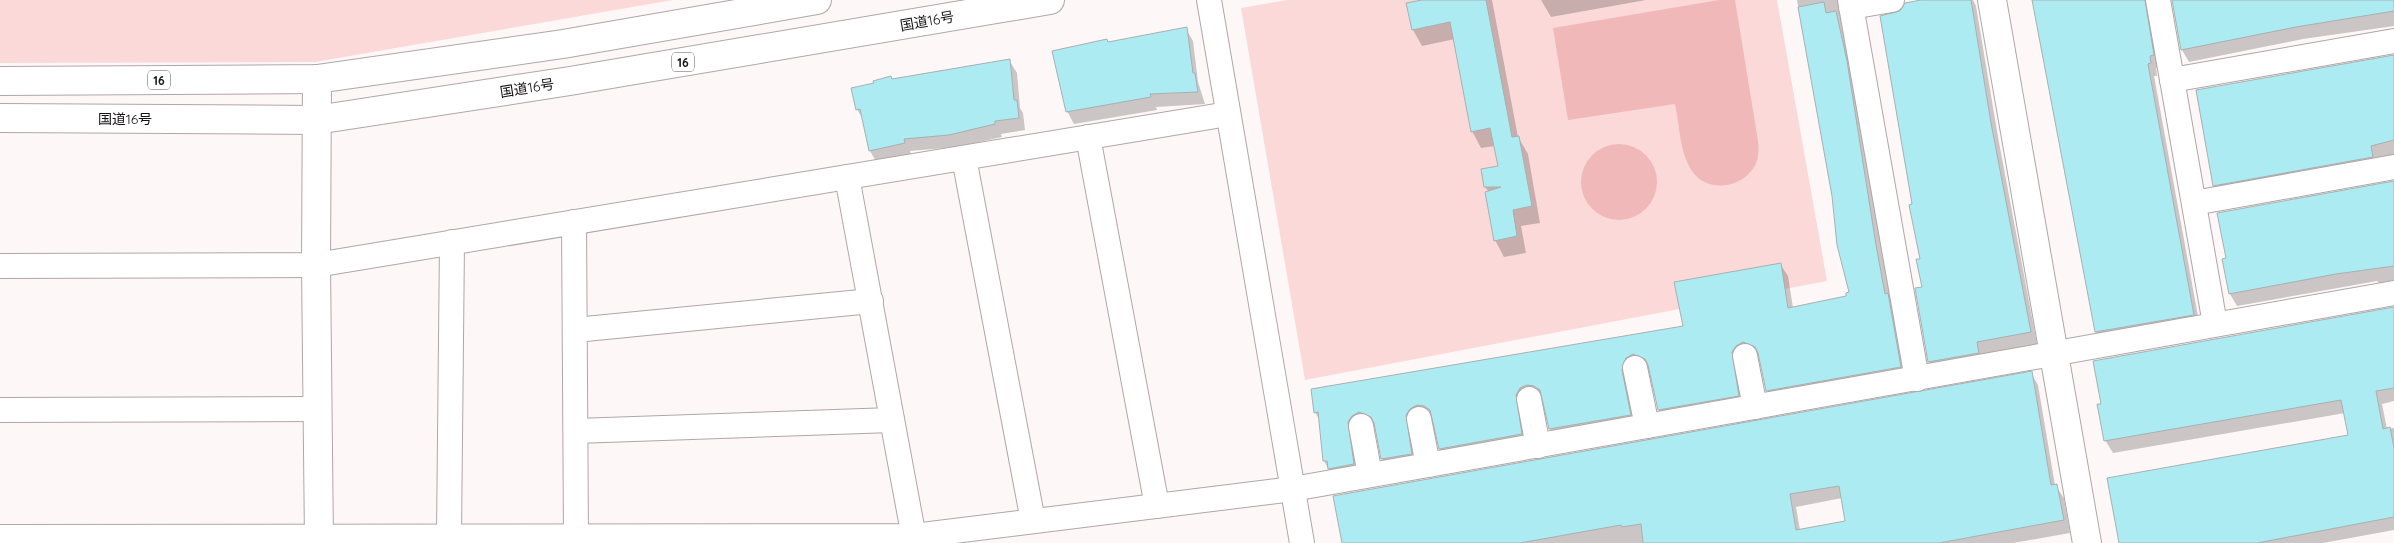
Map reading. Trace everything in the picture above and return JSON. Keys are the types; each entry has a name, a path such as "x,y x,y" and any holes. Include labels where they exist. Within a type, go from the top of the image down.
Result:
{"main road":[{"name":"16","path":"0,80 317,80 563,44 817,0"},
{"name":"国道16号","path":"0,118 316,120 570,81 1050,0"},
{"path":"1992,0 2086,543"},
{"path":"317,80 316,409 319,540"}],"street":[{"path":"1209,0 1302,543"},
{"path":"1892,0 1850,4 1917,379"},
{"path":"2158,0 2216,324"},
{"path":"2172,80 2394,41"},
{"path":"0,266 316,265 1228,114"},
{"path":"1088,137 1157,506"},
{"path":"964,158 1033,521"},
{"path":"2194,203 2394,167"},
{"path":"847,177 914,539"},
{"path":"574,222 576,536"},
{"path":"449,536 452,242"},
{"path":"0,537 319,540 449,536 576,536 658,540 914,539 1033,521 1293,489 2394,293"},
{"path":"575,330 870,301"},
{"path":"1745,356 1755,407"},
{"path":"1635,368 1647,426"},
{"path":"1529,399 1538,446"},
{"path":"0,410 316,409"},
{"path":"1419,419 1428,465"},
{"path":"576,431 892,420"},
{"path":"1361,426 1370,475"}],"shaded area":[{"path":"0,0 673,0 315,62 0,63"},
{"path":"1287,0 1777,0 1827,281 1305,380 1241,8"},
{"path":"1719,0 1735,0 1758,141 1756,164 1746,176 1731,184 1722,185 1713,185 1698,178 1692,171 1685,155 1680,138 1675,104 1568,120 1553,28"},
{"path":"1619,144 1634,147 1646,155 1654,167 1657,182 1654,197 1646,209 1634,217 1619,220 1604,217 1592,209 1584,197 1581,182 1584,167 1592,155 1604,147"}],"building":[{"path":"1422,0 1486,0 1512,137 1519,136 1532,206 1513,210 1517,236 1494,241 1485,192 1501,187 1484,187 1481,169 1498,166 1490,128 1471,132 1450,22 1412,30 1406,3"},
{"path":"1921,0 1971,0 1991,123 2031,332 1977,342 1979,353 1928,362 1915,288 1922,287 1916,259 1920,259 1909,205 1912,204 1880,16 1900,11 1905,3"},
{"path":"2032,0 2145,0 2154,55 2150,56 2151,63 2148,64 2194,315 2095,332"},
{"path":"2172,0 2394,0 2394,11 2296,27 2181,50"},
{"path":"1824,2 1826,13 1836,11 1847,61 1876,245 1885,294 1888,293 1901,367 1766,391 1758,353 1755,347 1743,342 1736,346 1732,352 1739,396 1658,410 1648,365 1645,359 1633,354 1626,358 1622,370 1631,415 1549,429 1540,390 1534,386 1527,385 1520,388 1516,395 1522,434 1439,449 1430,410 1424,406 1417,405 1410,409 1406,415 1412,454 1381,459 1374,423 1371,417 1359,412 1352,416 1348,422 1354,464 1328,469 1327,461 1323,461 1318,412 1314,413 1311,389 1683,326 1674,282 1781,263 1788,308 1846,296 1846,293 1849,292 1837,245 1832,196 1798,7"},
{"path":"1187,27 1193,73 1195,73 1198,92 1150,94 1151,97 1066,112 1052,51 1107,39 1108,42"},
{"path":"2394,55 2394,140 2371,146 2373,157 2213,186 2196,90"},
{"path":"1010,59 1014,100 1017,100 1019,118 995,121 995,124 949,135 904,139 905,143 869,151 860,109 856,110 851,88 874,83 873,81 891,76 892,79"},
{"path":"2394,181 2394,266 2336,274 2229,294 2222,259 2226,258 2217,213"},
{"path":"2394,307 2394,388 2376,391 2383,429 2390,427 2394,448 2394,517 2257,543 2119,543 2107,478 2348,435 2341,400 2104,441 2097,404 2101,404 2093,361"},
{"path":"2032,371 2051,485 2057,484 2064,520 1939,543 1643,543 1641,524 1622,527 1621,525 1520,543 1342,543 1333,496","holes":["1839,486 1845,521 1796,530 1790,494"]}]}
